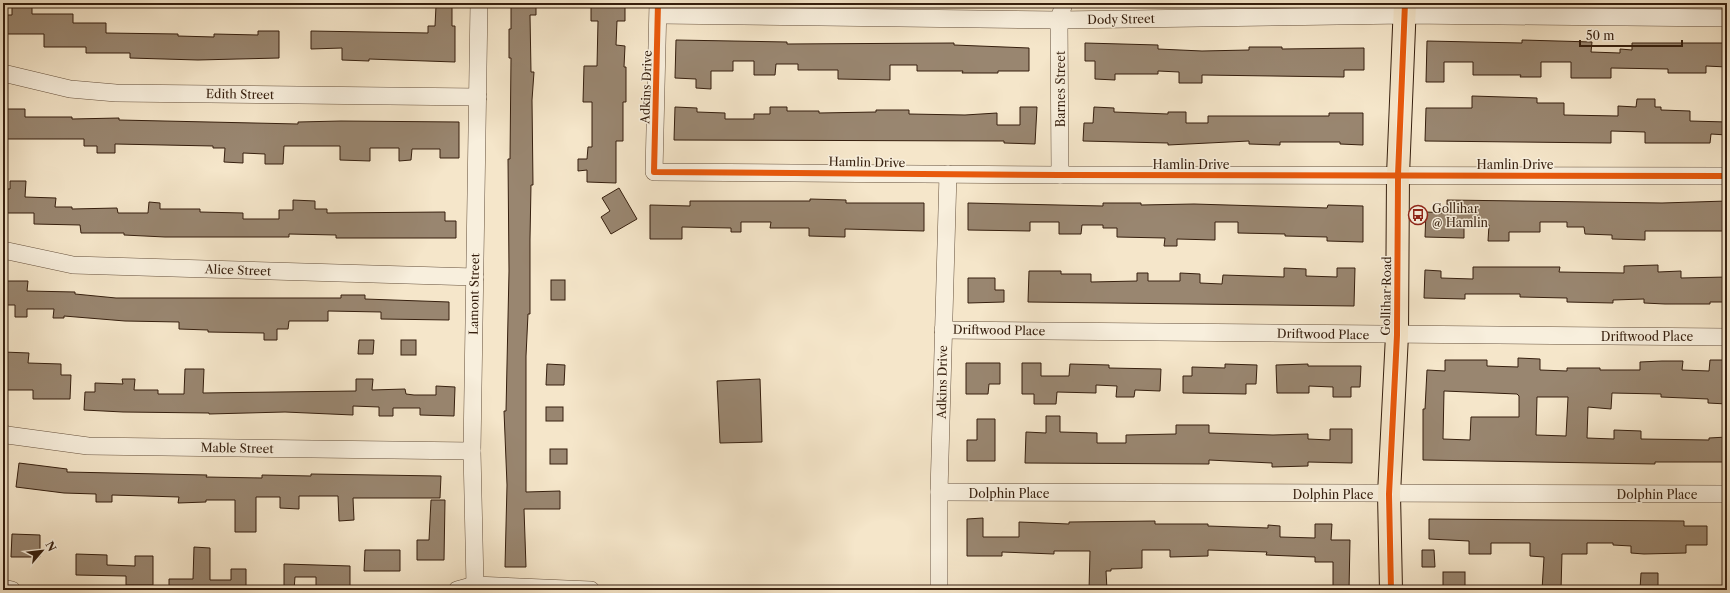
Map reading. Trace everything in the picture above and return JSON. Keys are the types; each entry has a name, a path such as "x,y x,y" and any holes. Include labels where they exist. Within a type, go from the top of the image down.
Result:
{"main road":[{"name":"Gollihar Road","path":"1391,590 1389,494 1397,335 1398,175 1405,9"}],"street":[{"name":"Lamont Street","path":"475,585 472,451 479,3"},
{"name":"Barnes Street","path":"1060,175 1059,20 1064,3"},
{"name":"Dody Street","path":"658,9 1059,20 1405,9 1727,18"},
{"name":"Adkins Drive","path":"654,172 658,9"},
{"name":"Edith Street","path":"3,73 70,89 116,93 478,97"},
{"name":"Hamlin Drive","path":"654,172 1060,175 1727,176"},
{"name":"Adkins Drive","path":"939,590 939,492 948,174"},
{"name":"Alice Street","path":"3,250 73,265 475,277"},
{"name":"Driftwood Place","path":"943,330 1727,337"},
{"name":"Mable Street","path":"4,439 88,446 472,451"},
{"name":"Dolphin Place","path":"939,492 1727,494"},
{"path":"457,590 475,585 591,590"},
{"path":"3,588 12,590"}],"building":[{"path":"511,3 536,3 536,15 530,15 531,72 534,72 532,100 533,185 531,185 530,314 528,314 526,356 526,492 560,491 560,509 524,509 526,567 505,567 507,485 504,411 506,411 509,271 508,159 510,159 511,58 509,58 509,29 511,29"},
{"path":"591,3 625,3 625,21 617,21 616,45 625,46 624,67 626,67 626,102 623,102 623,141 616,141 616,183 587,182 587,170 578,171 578,159 587,159 588,147 592,147 592,102 583,102 584,66 597,66 598,21 591,21"},
{"path":"12,6 32,6 32,14 73,14 73,23 106,23 106,33 178,34 178,36 214,37 214,34 258,35 258,31 279,31 279,58 198,60 130,58 130,53 86,53 86,47 44,47 44,34 3,34 3,15 12,15"},
{"path":"436,6 452,7 452,26 455,26 455,62 369,59 369,61 342,60 342,48 311,49 311,31 428,33 428,26 435,26"},
{"path":"676,40 787,42 787,44 954,43 954,45 1029,48 1029,71 962,73 963,71 917,71 917,65 890,65 890,80 838,79 838,70 798,70 798,64 776,64 775,75 754,75 754,61 733,61 733,71 711,71 711,89 696,88 696,79 675,78"},
{"path":"1522,40 1592,42 1591,52 1620,53 1620,49 1632,50 1632,43 1727,43 1727,67 1706,66 1706,73 1668,73 1668,69 1611,68 1611,78 1571,78 1571,62 1541,62 1541,77 1520,77 1521,75 1473,75 1473,62 1444,62 1444,82 1426,82 1427,41 1522,43"},
{"path":"1085,43 1158,45 1158,49 1202,51 1249,50 1249,47 1282,47 1282,49 1364,48 1364,70 1344,70 1344,77 1202,75 1202,83 1179,83 1179,72 1158,71 1158,74 1115,74 1115,80 1095,79 1095,61 1085,61"},
{"path":"1472,96 1537,98 1537,103 1564,103 1564,115 1618,116 1618,106 1636,107 1637,99 1655,99 1655,107 1661,107 1661,110 1690,111 1690,121 1727,122 1727,135 1711,134 1710,143 1645,143 1645,132 1611,131 1611,143 1425,141 1426,108 1472,108"},
{"path":"675,107 697,108 697,112 725,113 725,119 754,119 754,114 770,114 770,107 787,107 787,111 819,111 819,113 909,110 909,114 965,115 997,113 997,125 1020,125 1020,107 1037,107 1035,144 1004,143 1004,141 674,140"},
{"path":"1094,107 1114,108 1114,112 1168,114 1168,112 1186,112 1186,123 1208,123 1208,116 1329,116 1329,113 1363,113 1363,145 1340,144 1340,142 1280,142 1280,145 1249,144 1249,141 1168,145 1168,143 1083,141 1084,123 1093,123"},
{"path":"3,109 25,109 25,117 72,117 72,119 119,118 119,120 298,124 298,122 341,121 459,122 459,158 440,158 440,149 412,149 411,160 399,161 399,148 370,148 370,161 340,160 340,146 284,146 283,164 265,164 265,154 243,153 243,163 224,162 225,148 213,148 213,146 115,144 115,153 97,153 97,146 84,146 84,139 4,139"},
{"path":"10,181 26,181 25,197 56,198 55,207 72,207 72,209 117,208 118,213 148,213 149,202 160,203 160,209 200,209 200,212 243,213 243,219 279,219 279,210 293,210 293,200 315,201 315,209 327,209 327,213 445,212 445,221 456,221 456,238 336,238 336,235 289,234 289,237 165,237 124,235 124,233 81,233 80,225 34,224 34,213 3,213 3,189 10,189"},
{"path":"619,188 637,219 611,234 601,217 610,211 602,198"},
{"path":"810,199 846,200 846,203 924,203 924,231 845,229 845,237 809,236 809,228 770,228 771,222 741,222 741,232 731,232 731,228 682,227 682,239 650,239 650,205 690,206 690,201 810,201"},
{"path":"1447,200 1662,203 1727,201 1727,231 1645,231 1645,240 1612,239 1612,235 1585,234 1584,227 1567,227 1567,222 1540,222 1540,232 1509,232 1509,241 1488,241 1489,225 1464,224 1464,238 1425,237 1426,212 1447,213"},
{"path":"968,203 1103,206 1103,203 1141,203 1141,205 1194,204 1327,208 1328,205 1363,206 1363,242 1327,241 1327,237 1238,233 1238,222 1215,222 1215,240 1177,239 1177,246 1164,246 1165,238 1117,237 1117,228 1103,228 1103,225 1082,225 1081,234 1059,234 1059,222 1030,222 1030,231 968,230"},
{"path":"1658,265 1658,272 1681,271 1681,278 1727,277 1727,302 1710,302 1710,304 1665,304 1644,303 1644,299 1613,300 1613,303 1567,302 1567,298 1520,297 1520,294 1465,294 1465,299 1424,298 1425,270 1441,271 1441,278 1473,279 1473,267 1560,267 1559,272 1624,273 1624,266"},
{"path":"1284,268 1306,269 1306,276 1337,277 1337,268 1355,268 1354,306 1028,302 1029,271 1061,271 1061,274 1091,274 1091,282 1137,281 1137,273 1148,273 1148,281 1180,281 1180,273 1200,274 1200,283 1222,284 1223,275 1284,277"},
{"path":"968,278 995,278 995,290 1004,290 1004,302 968,303"},
{"path":"551,280 565,280 565,300 551,300"},
{"path":"3,281 28,281 27,291 75,292 75,294 116,298 341,298 341,295 365,295 365,299 449,302 449,320 381,319 381,312 328,311 328,321 289,321 288,329 277,329 277,340 264,340 264,333 208,332 208,330 179,329 179,322 125,321 64,316 64,318 53,318 54,309 27,309 27,317 15,317 15,305 3,305"},
{"path":"359,340 374,340 373,354 358,354"},
{"path":"401,340 416,340 416,355 401,355"},
{"path":"3,352 29,353 28,363 61,364 61,375 71,375 70,399 33,399 33,390 3,390"},
{"path":"1518,358 1540,359 1540,370 1567,371 1567,368 1640,370 1640,362 1683,361 1682,370 1709,371 1710,360 1727,360 1727,404 1708,403 1708,399 1661,397 1661,394 1612,393 1611,409 1588,407 1587,438 1614,439 1614,430 1641,431 1641,439 1709,440 1709,438 1727,437 1727,462 1655,462 1655,464 1423,460 1423,409 1425,409 1427,370 1445,371 1445,360 1487,360 1487,366 1518,367","holes":["1444,391 1517,394 1519,396 1519,417 1471,417 1470,440 1443,439","1537,397 1568,397 1566,436 1536,435"]},
{"path":"966,363 1000,363 1000,384 989,384 988,394 966,394"},
{"path":"1022,363 1041,363 1041,376 1069,376 1070,364 1109,365 1109,368 1161,369 1160,391 1135,390 1134,397 1116,397 1117,386 1096,385 1096,393 1057,392 1056,404 1034,404 1034,394 1022,394"},
{"path":"547,364 565,365 564,385 546,385"},
{"path":"1225,364 1257,365 1256,384 1246,384 1246,394 1183,393 1183,376 1192,376 1192,367 1225,368"},
{"path":"1308,364 1308,366 1361,366 1360,387 1351,387 1351,397 1333,397 1333,387 1309,386 1309,393 1277,393 1276,365"},
{"path":"185,369 204,369 203,393 356,391 356,379 373,379 372,390 405,389 406,394 414,395 436,395 436,386 455,387 454,416 420,415 420,408 393,408 393,416 379,416 379,407 353,406 353,415 285,412 209,414 84,410 85,392 95,392 95,383 123,384 122,379 135,379 134,390 158,390 158,394 184,394"},
{"path":"760,379 762,442 720,443 717,381"},
{"path":"546,407 563,407 563,421 546,421"},
{"path":"1046,416 1060,416 1060,432 1097,433 1097,443 1126,443 1126,435 1176,434 1176,425 1209,425 1209,433 1273,435 1308,434 1308,439 1330,440 1330,429 1352,429 1352,463 1308,462 1308,466 1272,467 1272,463 1209,460 1209,464 1025,463 1026,432 1046,433"},
{"path":"977,419 995,419 995,461 967,461 967,440 977,440"},
{"path":"550,449 567,449 567,464 550,464"},
{"path":"19,463 67,469 67,472 207,475 206,477 262,478 262,475 311,476 311,474 441,476 440,498 353,498 354,520 339,521 338,496 299,496 299,509 280,508 280,497 256,497 256,532 235,532 235,500 206,500 206,502 178,503 179,497 112,495 112,502 96,502 96,494 64,493 16,487"},
{"path":"431,500 445,500 444,560 417,560 417,540 429,540"},
{"path":"983,518 983,537 1019,537 1019,522 1069,524 1069,522 1155,521 1155,524 1208,524 1208,526 1268,528 1268,525 1280,526 1280,537 1315,538 1315,524 1332,524 1331,540 1350,540 1349,590 1333,590 1333,562 1315,562 1315,557 1266,555 1267,552 1208,550 1208,556 1170,557 1170,550 1142,550 1142,568 1111,569 1111,571 1106,571 1107,590 1089,590 1090,551 1054,551 1054,554 1002,552 1002,556 967,556 967,519"},
{"path":"1429,519 1684,521 1684,526 1707,526 1707,545 1686,545 1686,553 1644,554 1631,553 1631,546 1613,545 1613,543 1587,543 1587,554 1562,554 1561,590 1542,590 1544,557 1530,556 1530,543 1491,543 1491,554 1469,554 1469,541 1429,539"},
{"path":"12,534 40,535 40,557 11,557"},
{"path":"194,547 210,548 210,580 231,580 231,569 246,569 246,590 169,590 169,579 193,579"},
{"path":"365,550 400,550 400,571 364,571"},
{"path":"1422,550 1434,550 1435,567 1422,567"},
{"path":"76,554 107,555 107,565 135,566 135,556 153,556 153,585 126,585 126,576 76,575"},
{"path":"284,564 350,566 350,586 316,586 316,577 295,577 294,590 284,590"},
{"path":"1443,572 1465,572 1465,590 1443,590"},
{"path":"1641,573 1658,573 1658,590 1640,589"}],"cycle path":[{"path":"658,3 654,172 1060,175 1727,176"},
{"path":"1391,590 1389,494 1397,335 1398,175 1405,3"}],"place":[{"name":"Gollihar @ Hamlin","path":"1418,215"}]}
